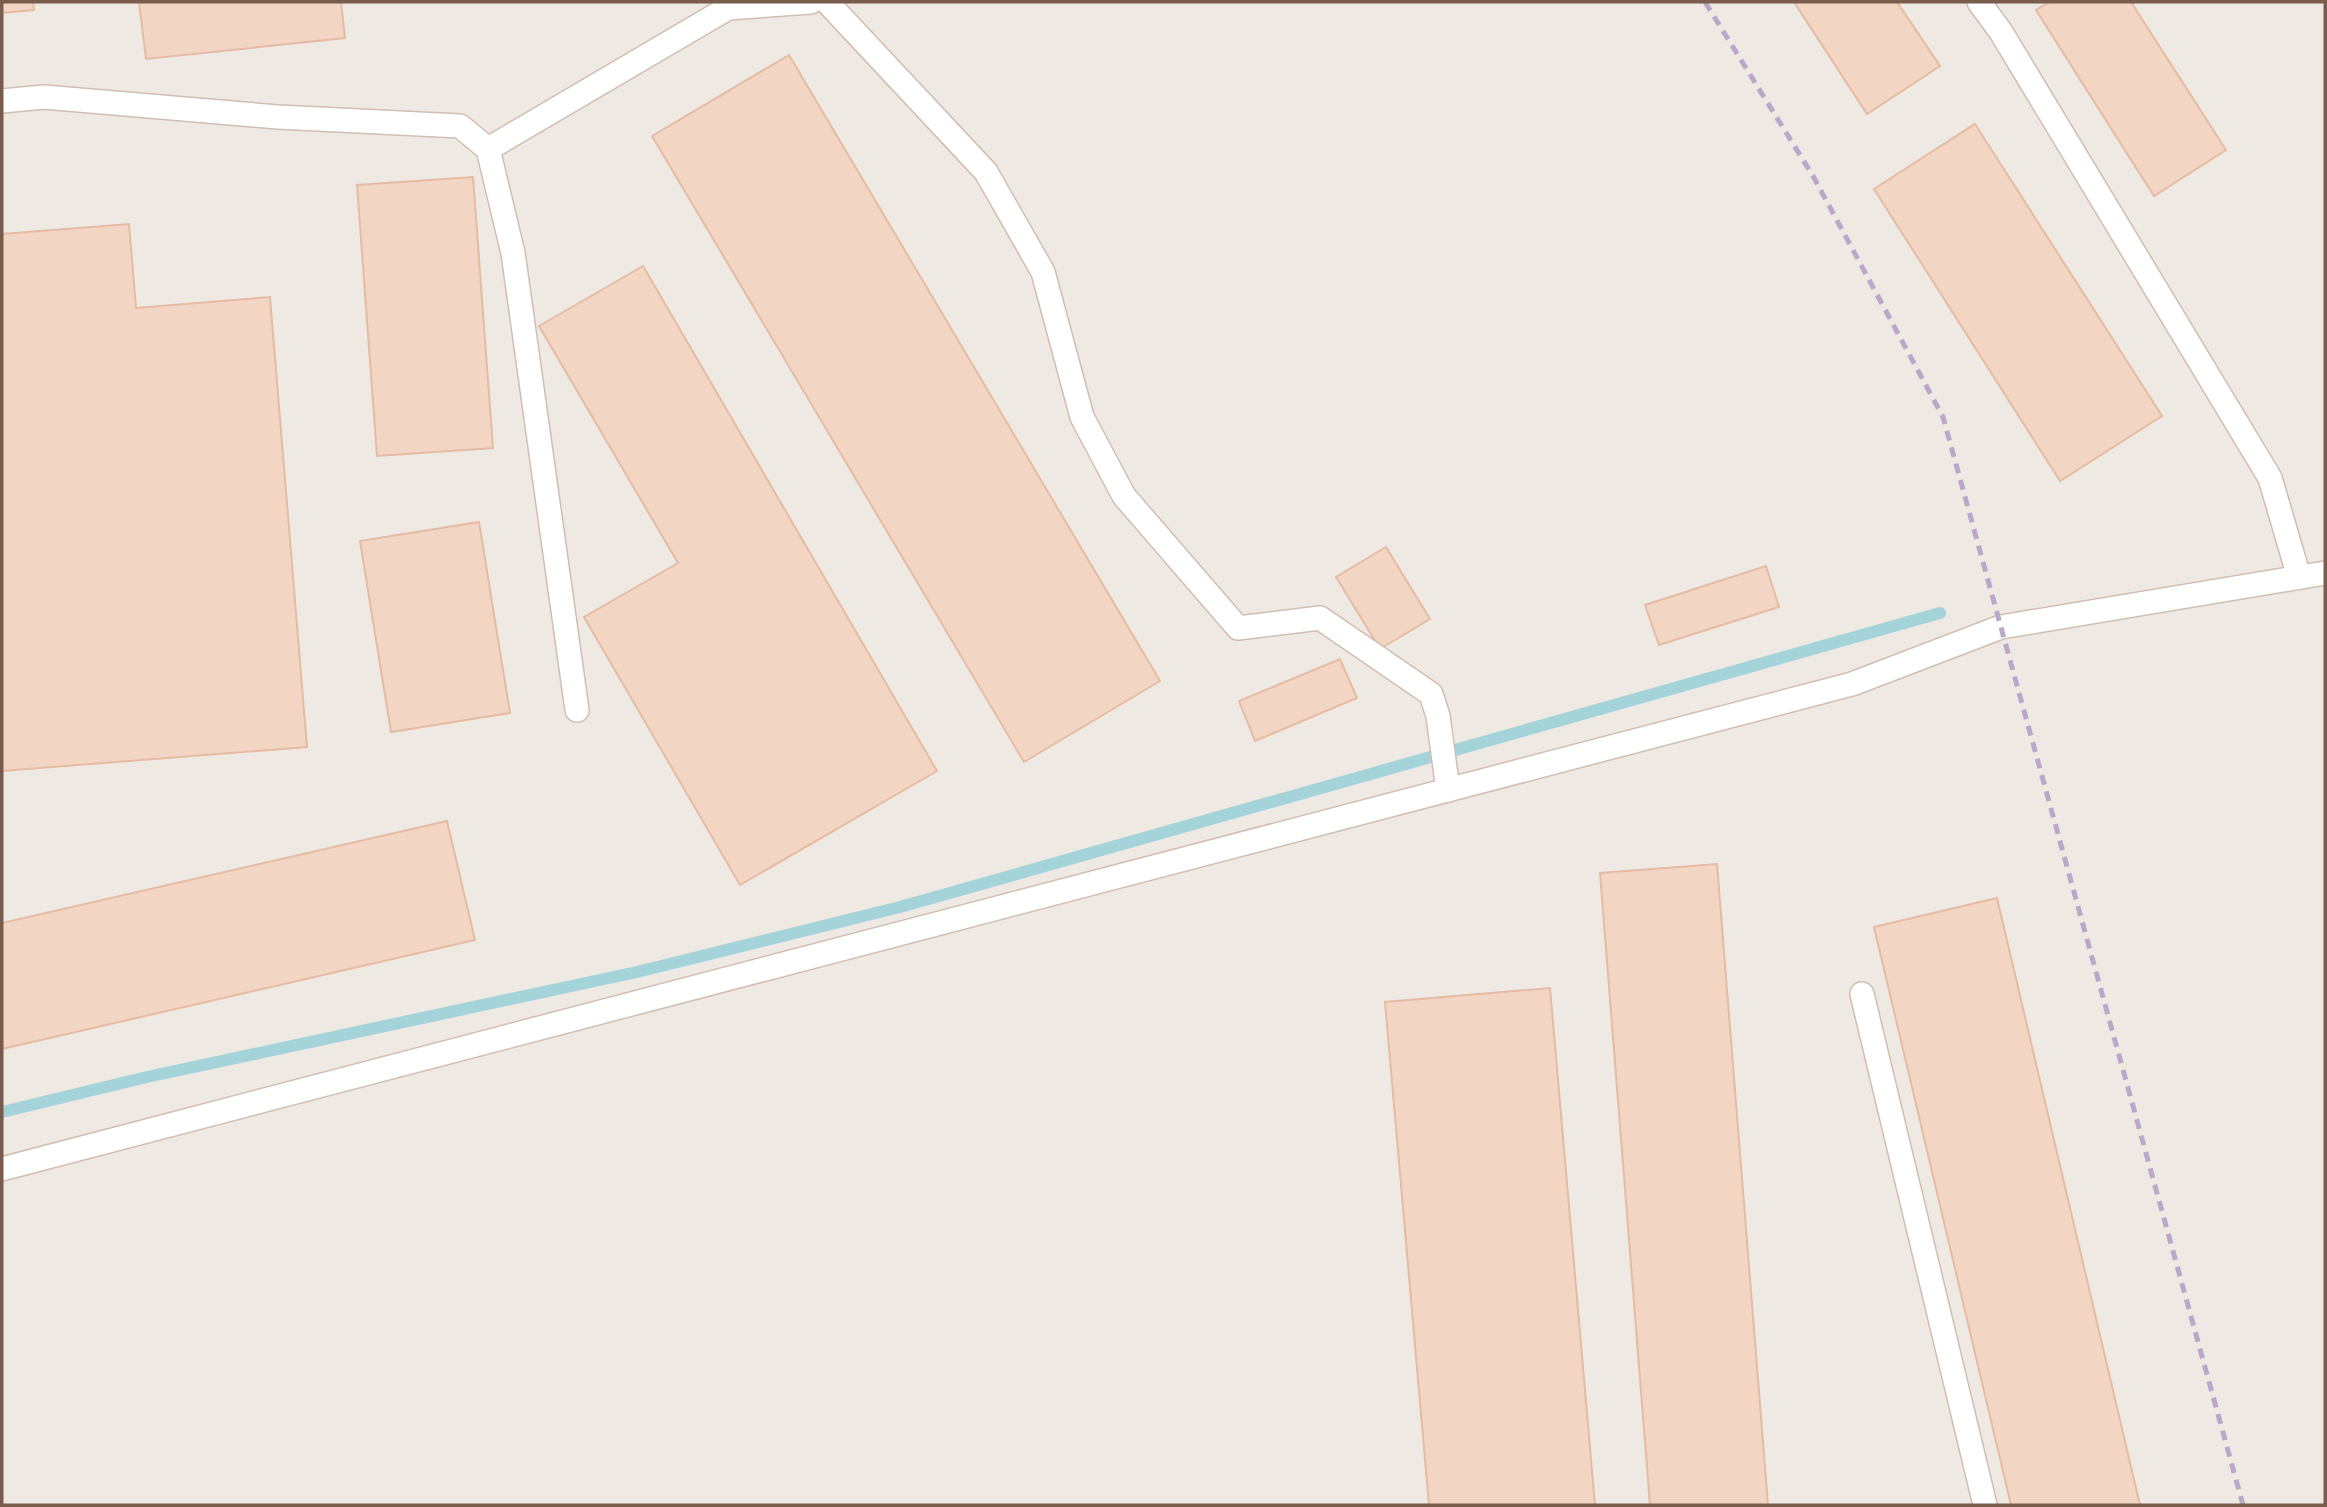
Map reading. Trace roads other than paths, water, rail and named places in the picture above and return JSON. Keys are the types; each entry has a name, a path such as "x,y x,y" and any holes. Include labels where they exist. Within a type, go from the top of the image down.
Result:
{"lane":[{"path":"488,149 727,8 811,2"},
{"path":"827,2 986,172 1043,272 1082,417 1124,496 1238,628 1320,618 1431,694 1438,716 1446,780"},
{"path":"1979,2 2001,32 2131,244 2270,478 2299,577"},
{"path":"2,101 44,97 278,117 460,126 488,149 513,253 578,709"},
{"path":"2,1170 1446,780 1852,684 2001,626 2325,573"},
{"path":"1862,994 1985,1505"}],"waterway":[{"path":"2,1112 147,1077 637,972 900,907 1940,613"}],"railway":[{"path":"1705,2 1813,176 1943,417 2243,1505"}]}
